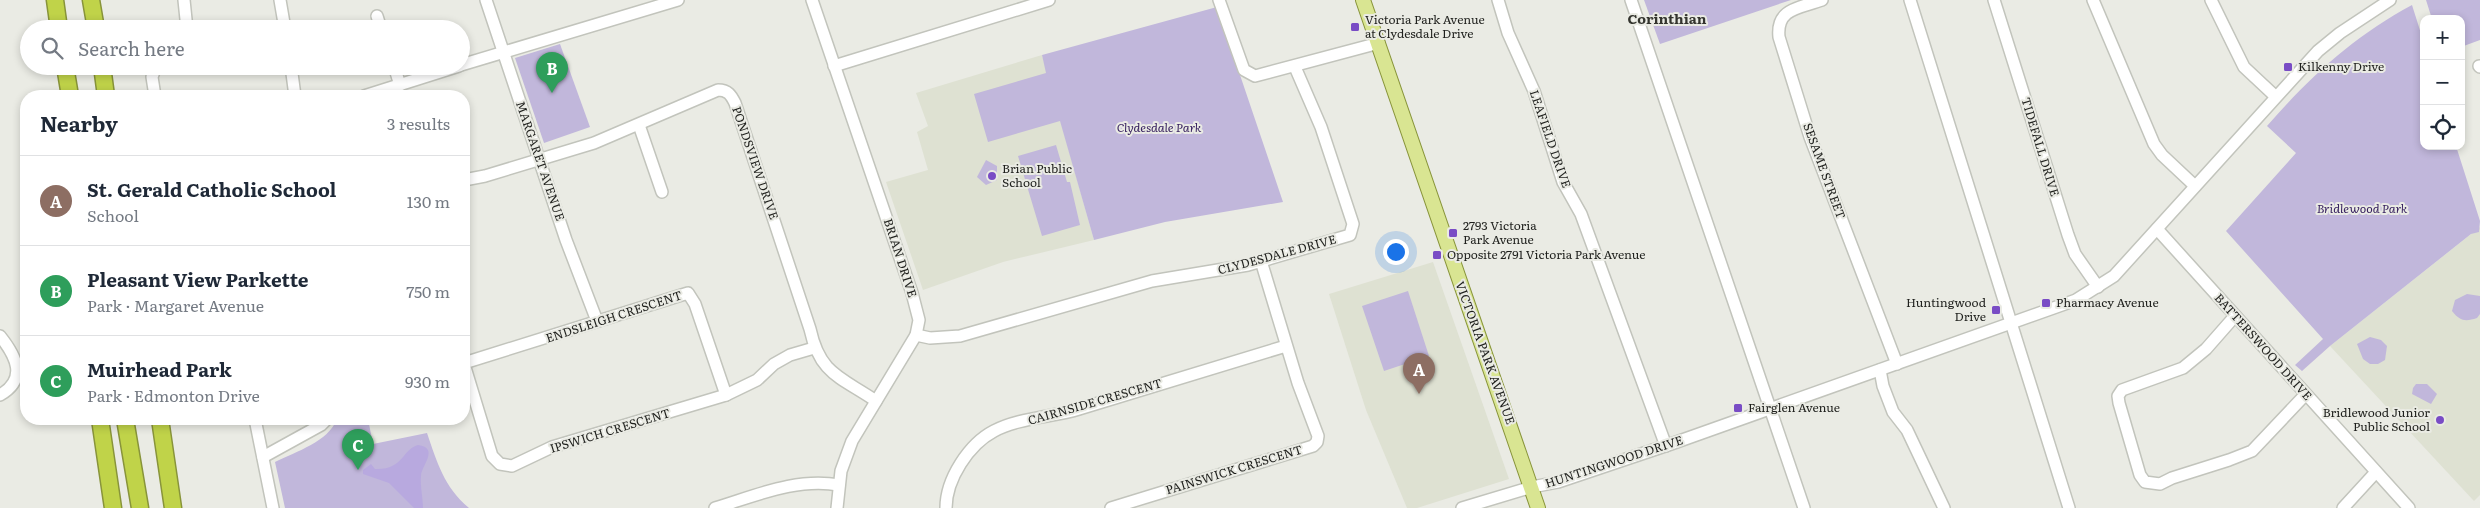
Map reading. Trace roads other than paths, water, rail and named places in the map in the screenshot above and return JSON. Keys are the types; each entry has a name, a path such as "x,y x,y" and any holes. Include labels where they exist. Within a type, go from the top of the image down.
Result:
{"highway":[{"path":"55,0 58,20"},
{"path":"91,0 94,20"},
{"path":"66,75 69,90"},
{"path":"103,75 105,90"},
{"path":"101,425 112,508"},
{"path":"119,425 129,508"},
{"path":"126,425 140,508"},
{"path":"161,425 173,508"},
{"path":"168,472 180,508"}],"main road":[{"name":"VICTORIA PARK AVENUE","path":"1364,0 1437,218 1538,508"}],"street":[{"path":"184,0 186,20"},
{"path":"280,0 283,20"},
{"name":"MARGARET AVENUE","path":"486,0 597,321"},
{"path":"470,63 678,0"},
{"name":"BRIAN DRIVE","path":"812,0 912,293 919,320 916,335 852,441 839,485 837,508"},
{"path":"834,66 1049,0"},
{"path":"1219,0 1246,73 1260,76 1379,43"},
{"name":"LEAFIELD DRIVE","path":"1498,0 1508,34 1534,91 1563,182 1581,214 1666,446"},
{"path":"1631,0 1804,508"},
{"name":"SESAME STREET","path":"1822,0 1786,12 1778,24 1779,37 1810,137 1897,364"},
{"path":"1910,0 2070,508"},
{"name":"TIDEFALL DRIVE","path":"1994,0 2068,236 2075,254 2098,287"},
{"path":"2093,0 2154,144 2162,155 2195,186"},
{"name":"HUNTINGWOOD DRIVE","path":"1462,508 1532,487 1558,482 1666,446 2012,323 2049,312 2076,300 2114,276 2275,96 2318,51 2347,28 2390,0"},
{"path":"2215,2 2244,68 2275,96"},
{"path":"377,16 378,20"},
{"name":"CLYDESDALE DRIVE","path":"916,335 930,338 960,336 1152,281 1216,272 1350,235 1353,231 1353,224 1320,127 1295,67"},
{"path":"153,75 154,90"},
{"path":"292,75 294,90"},
{"path":"397,75 400,85"},
{"path":"384,90 432,75"},
{"name":"PONDSVIEW DRIVE","path":"470,179 486,176 594,143 718,90 730,94 786,257 814,348 824,364 841,380 876,401"},
{"path":"639,125 662,192"},
{"name":"BATTERSWOOD DRIVE","path":"2158,229 2409,508"},
{"name":"PAINSWICK CRESCENT","path":"1111,508 1313,446 1318,442 1318,436 1286,346 1261,261"},
{"name":"ENDSLEIGH CRESCENT","path":"470,362 688,293 695,304 726,395"},
{"path":"2235,316 2206,349 2183,368 2122,390 2118,396 2140,475 2145,482 2160,484 2172,478 2252,451 2306,395"},
{"path":"0,336 13,352 16,363 16,376 6,392 0,395"},
{"name":"CAIRNSIDE CRESCENT","path":"946,508 953,476 982,439 996,430 1076,410 1286,346"},
{"name":"IPSWICH CRESCENT","path":"470,384 492,456 500,464 506,466 518,464 552,447 726,395 757,380 774,364 790,355 814,348"},
{"path":"1880,370 1883,386 1894,412 1907,430 1944,508"},
{"path":"256,425 273,508"},
{"path":"263,457 321,425"},
{"path":"2343,508 2376,472"},
{"path":"715,508 796,484 825,482 839,485"}],"place":[{"name":"Victoria Park Avenue at Clydesdale Drive","path":"1355,27"},
{"name":"Kilkenny Drive","path":"2288,67"},
{"name":"Pleasant View Parkette","path":"552,93"},
{"name":"Brian Public School","path":"992,176"},
{"name":"2793 Victoria Park Avenue","path":"1453,233"},
{"name":"Opposite 2791 Victoria Park Avenue","path":"1437,255"},
{"name":"Pharmacy Avenue","path":"2046,303"},
{"name":"Huntingwood Drive","path":"1996,310"},
{"name":"St. Gerald Catholic School","path":"1419,394"},
{"name":"Fairglen Avenue","path":"1738,408"},
{"name":"Bridlewood Junior Public School","path":"2440,420"},
{"name":"Muirhead Park","path":"358,470"}],"district":[{"name":"Corinthian","path":"1667,19"}],"park label":[{"name":"Clydesdale Park","path":"1159,128"},
{"name":"Bridlewood Park","path":"2362,209"}]}
